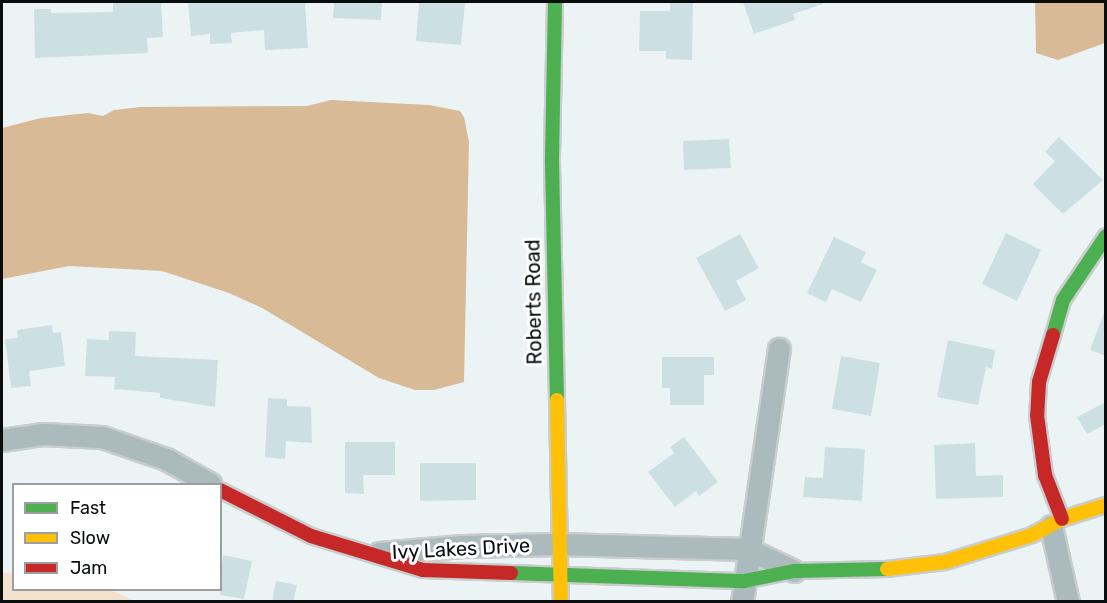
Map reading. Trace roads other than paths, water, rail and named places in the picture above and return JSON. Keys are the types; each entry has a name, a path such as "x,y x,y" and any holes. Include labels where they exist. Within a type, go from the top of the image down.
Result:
{"street":[{"name":"Roberts Road","path":"555,2 552,162 558,544 561,602"},
{"path":"1068,602 1057,522 1045,475 1037,415 1039,382 1063,300 1106,236"},
{"path":"743,591 779,350"},
{"path":"2,440 42,434 102,437 166,459 209,483"},
{"name":"Ivy Lakes Drive","path":"222,491 291,528 364,555 423,570 559,573 743,591 794,571 864,572 935,564 1106,505"},
{"name":"Ivy Lakes Drive","path":"364,555 451,546 558,544 748,549"},
{"path":"748,549 794,571"}]}
